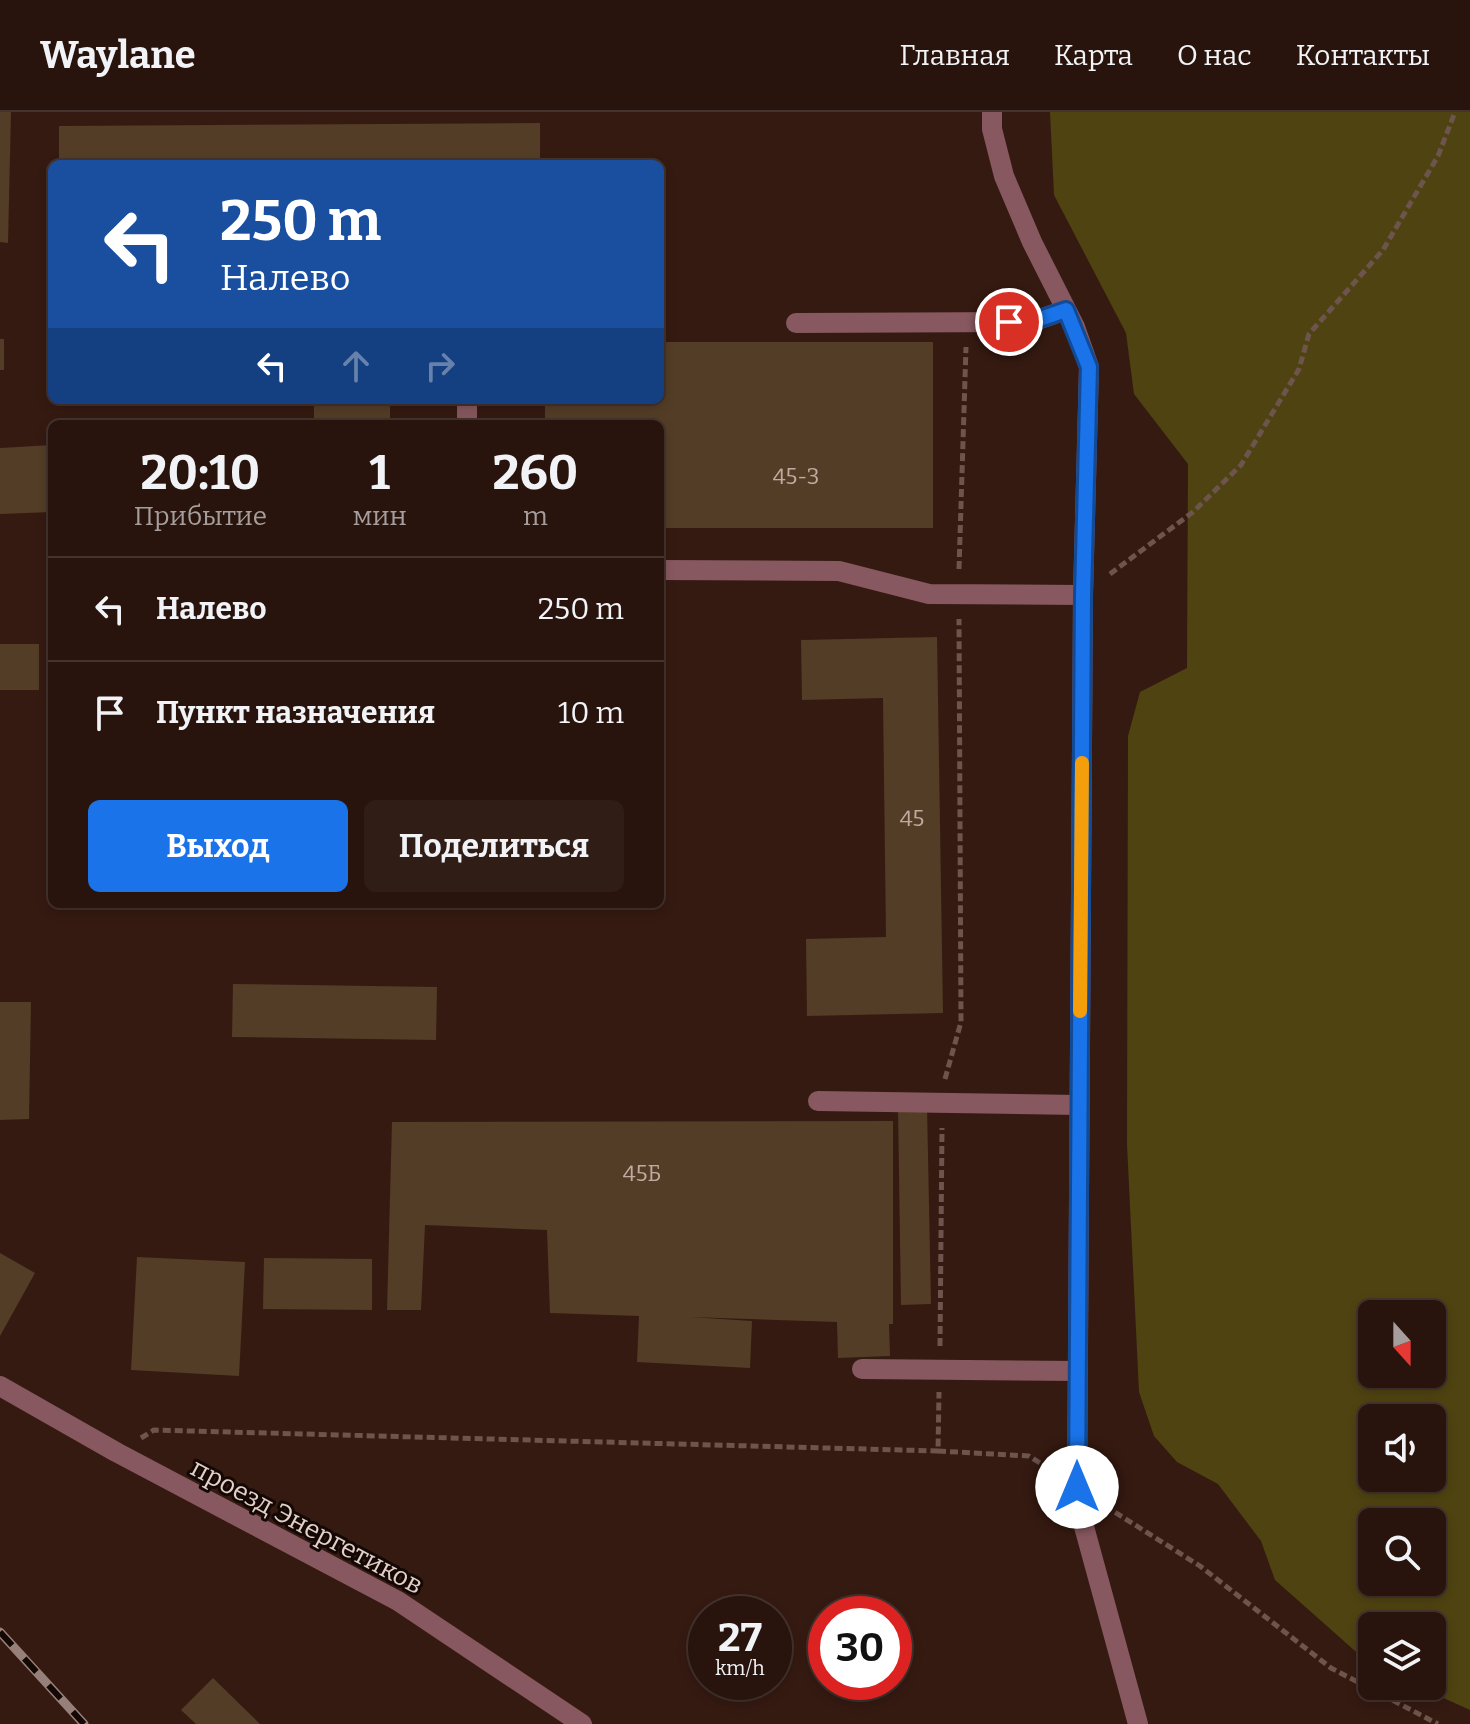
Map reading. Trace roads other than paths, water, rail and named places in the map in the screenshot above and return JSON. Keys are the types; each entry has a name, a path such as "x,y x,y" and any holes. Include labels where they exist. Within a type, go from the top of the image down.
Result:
{"street":[{"path":"992,112 992,129 1004,176 1089,367 1083,595 1077,1501 1138,1724"},
{"path":"796,323 1031,322 1066,310"},
{"path":"664,570 839,571 929,594 1083,595"},
{"path":"818,1101 1079,1105"},
{"path":"862,1369 1078,1371"},
{"name":"проезд Энергетиков","path":"0,1386 116,1452 398,1601 582,1724"}],"railway":[{"path":"0,1632 84,1724"}]}
